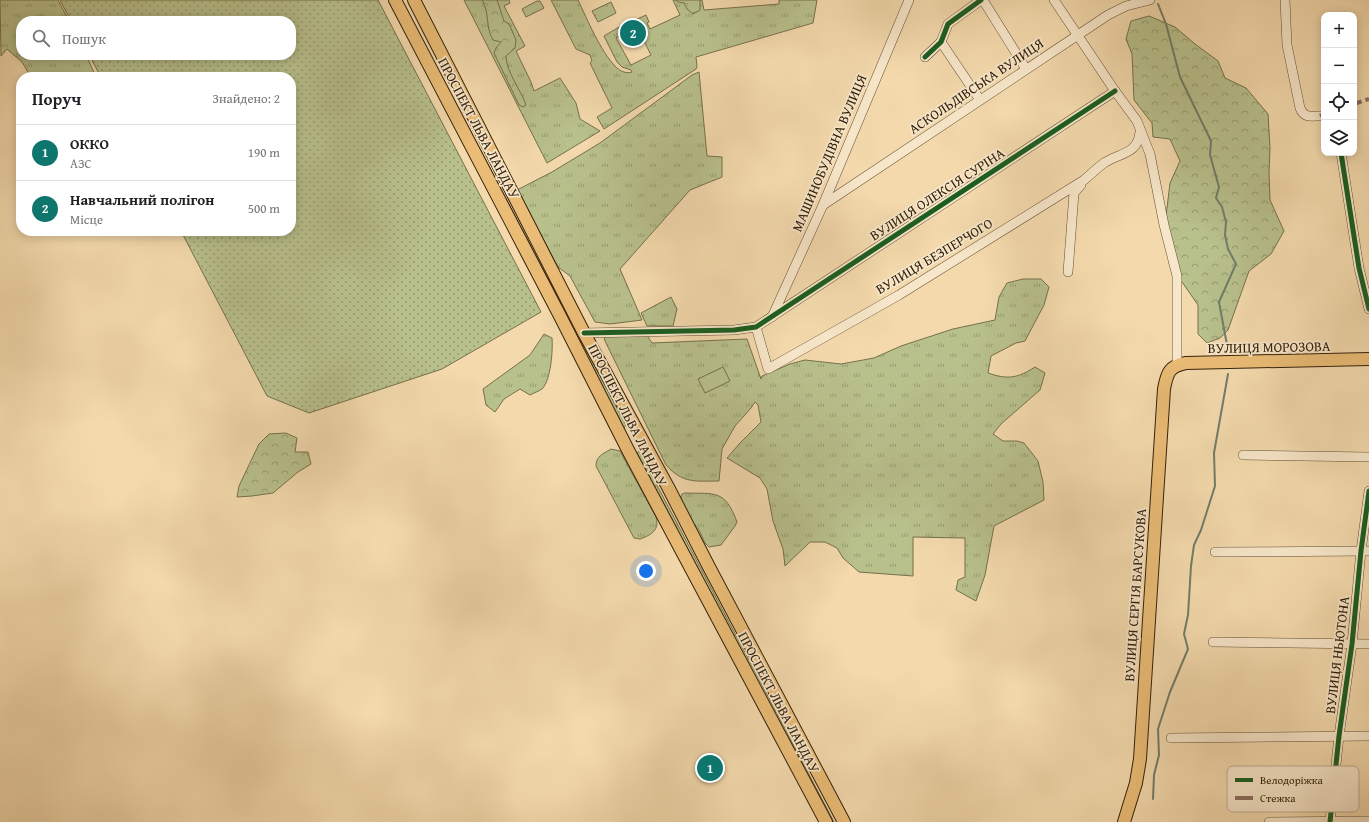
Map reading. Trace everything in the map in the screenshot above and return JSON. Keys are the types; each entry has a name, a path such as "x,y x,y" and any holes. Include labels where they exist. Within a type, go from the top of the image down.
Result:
{"main road":[{"name":"ПРОСПЕКТ ЛЬВА ЛАНДАУ","path":"395,0 629,452 826,822"},
{"name":"ПРОСПЕКТ ЛЬВА ЛАНДАУ","path":"414,0 584,333 668,487 844,822"},
{"name":"ВУЛИЦЯ МОРОЗОВА","path":"1174,367 1186,364 1369,359"},
{"name":"ВУЛИЦЯ СЕРГІЯ БАРСУКОВА","path":"1124,822 1136,783 1140,759 1164,389 1166,378 1174,367"},
{"path":"629,452 644,444"}],"street":[{"name":"МАШИНОБУДІВНА ВУЛИЦЯ","path":"772,317 823,206 909,0"},
{"path":"925,57 941,42 948,24 982,0 1026,69"},
{"path":"1054,0 1137,121 1140,132 1150,154 1164,225 1177,276 1174,367"},
{"name":"АСКОЛЬДІВСЬКА ВУЛИЦЯ","path":"823,206 1108,14 1135,1 1150,0"},
{"path":"1285,0 1287,45 1300,108 1302,113 1307,116 1321,116"},
{"path":"941,42 980,100"},
{"name":"ВУЛИЦЯ ОЛЕКСІЯ СУРІНА","path":"756,327 1115,91"},
{"name":"ВУЛИЦЯ БЕЗПЕРЧОГО","path":"756,327 768,369 898,295 1084,180 1104,163 1131,150 1140,140 1140,132"},
{"path":"1341,156 1359,268 1369,309"},
{"path":"1068,272 1074,193 1084,180"},
{"path":"584,333 737,330 756,327"},
{"path":"1244,455 1369,457"},
{"name":"ВУЛИЦЯ НЬЮТОНА","path":"1335,766 1338,736 1365,551 1369,491"},
{"path":"1214,552 1365,551"},
{"path":"1213,642 1369,644"},
{"path":"1170,738 1369,736"},
{"path":"1269,822 1369,821"}],"green space":[{"path":"0,0 58,0 66,16 16,16 16,57 7,49 1,56"},
{"path":"60,0 378,0 541,312 442,369 309,413 267,396 184,236 296,236 296,72 98,72 92,60 296,60 296,16 68,16"},
{"path":"464,0 509,0 510,3 504,6 525,46 516,51 534,91 560,78 576,103 580,119 600,131 547,163"},
{"path":"482,0 497,0 504,21 509,24 516,40 515,48 506,56 508,68 526,105 523,107 519,105 494,53 501,42 493,40 489,30 486,10"},
{"path":"551,0 578,0 595,35 610,60 617,68 627,73 632,72 631,70 622,67 617,62 604,36 621,26 625,34 616,38 631,65 651,55 640,33 643,31 639,22 634,24 633,21 646,15 649,22 647,23 650,29 680,15 673,0 702,0 704,10 779,4 779,0 817,0 813,23 696,57 696,69 604,129 597,117 612,108 590,63 592,61 590,55 576,49"},
{"path":"676,0 700,0 700,10 693,14 687,9 684,3"},
{"path":"537,1 540,1 544,8 526,17 522,9"},
{"path":"611,2 616,13 598,22 592,11"},
{"path":"1149,16 1175,27 1218,61 1225,78 1246,88 1268,114 1270,148 1270,200 1284,231 1271,254 1249,271 1228,330 1220,338 1207,343 1198,334 1198,305 1180,279 1166,216 1170,183 1180,161 1170,139 1153,137 1152,123 1134,100 1132,54 1126,39 1131,21"},
{"path":"415,26 572,324 570,325"},
{"path":"20,60 88,60 94,72 28,72"},
{"path":"699,72 707,156 722,157 722,177 690,190 620,269 642,320 610,324 595,322 570,276 558,267 517,190 552,172 600,143 692,75"},
{"path":"1023,279 1041,279 1049,287 1044,305 1025,341 1016,343 991,356 988,373 1001,377 1013,377 1023,374 1035,367 1045,373 1040,390 1001,424 993,434 1003,441 1017,441 1024,443 1038,461 1043,482 1044,500 994,526 985,575 976,601 956,590 958,580 965,577 965,538 913,537 913,576 859,572 843,558 837,548 825,542 810,542 785,566 783,549 773,521 767,489 760,478 727,458 761,422 758,405 755,402 735,426 722,449 719,481 697,481 678,476 666,465 604,337 608,333 648,332 648,337 652,343 747,339 761,379 762,376 790,364 805,360 841,364 874,358 901,346 953,329 995,320 999,297 1007,283"},
{"path":"671,297 677,309 673,326 647,326 641,313"},
{"path":"575,328 626,425 624,428 572,330"},
{"path":"544,334 552,338 551,365 545,385 542,389 530,395 520,389 504,399 495,412 486,405 483,389 530,355"},
{"path":"723,367 730,381 705,393 698,379"},
{"path":"286,433 297,438 295,452 308,452 311,464 298,472 273,493 237,497 239,486 259,444 269,434"},
{"path":"611,449 620,451 656,517 656,529 648,536 640,539 634,538 596,466 597,460"},
{"path":"639,451 834,822 830,822 637,453"},
{"path":"704,493 718,496 728,504 733,511 737,522 721,545 709,547 705,543 699,530 688,516 680,501 682,494"}],"waterway":[{"path":"1158,4 1166,24 1180,77 1211,141 1210,155 1219,187 1216,198 1222,207 1226,222 1225,235 1228,249 1236,264 1219,302 1227,345"},
{"path":"1153,799 1154,775 1159,755 1158,729 1170,692 1188,649 1184,634 1188,615 1194,545 1201,530 1215,486 1214,453 1228,374"}],"marked path":[{"path":"1357,103 1369,99"}],"cycle path":[{"path":"925,57 941,42 948,24 981,0"},
{"path":"584,333 734,330 756,327 1115,91"},
{"path":"1341,156 1359,268 1369,309"},
{"path":"1336,766 1352,644 1361,551 1369,491"},
{"path":"1330,822 1331,812"}],"place":[{"name":"Навчальний полігон","path":"633,33"},
{"name":"ОККО","path":"710,768"}]}
